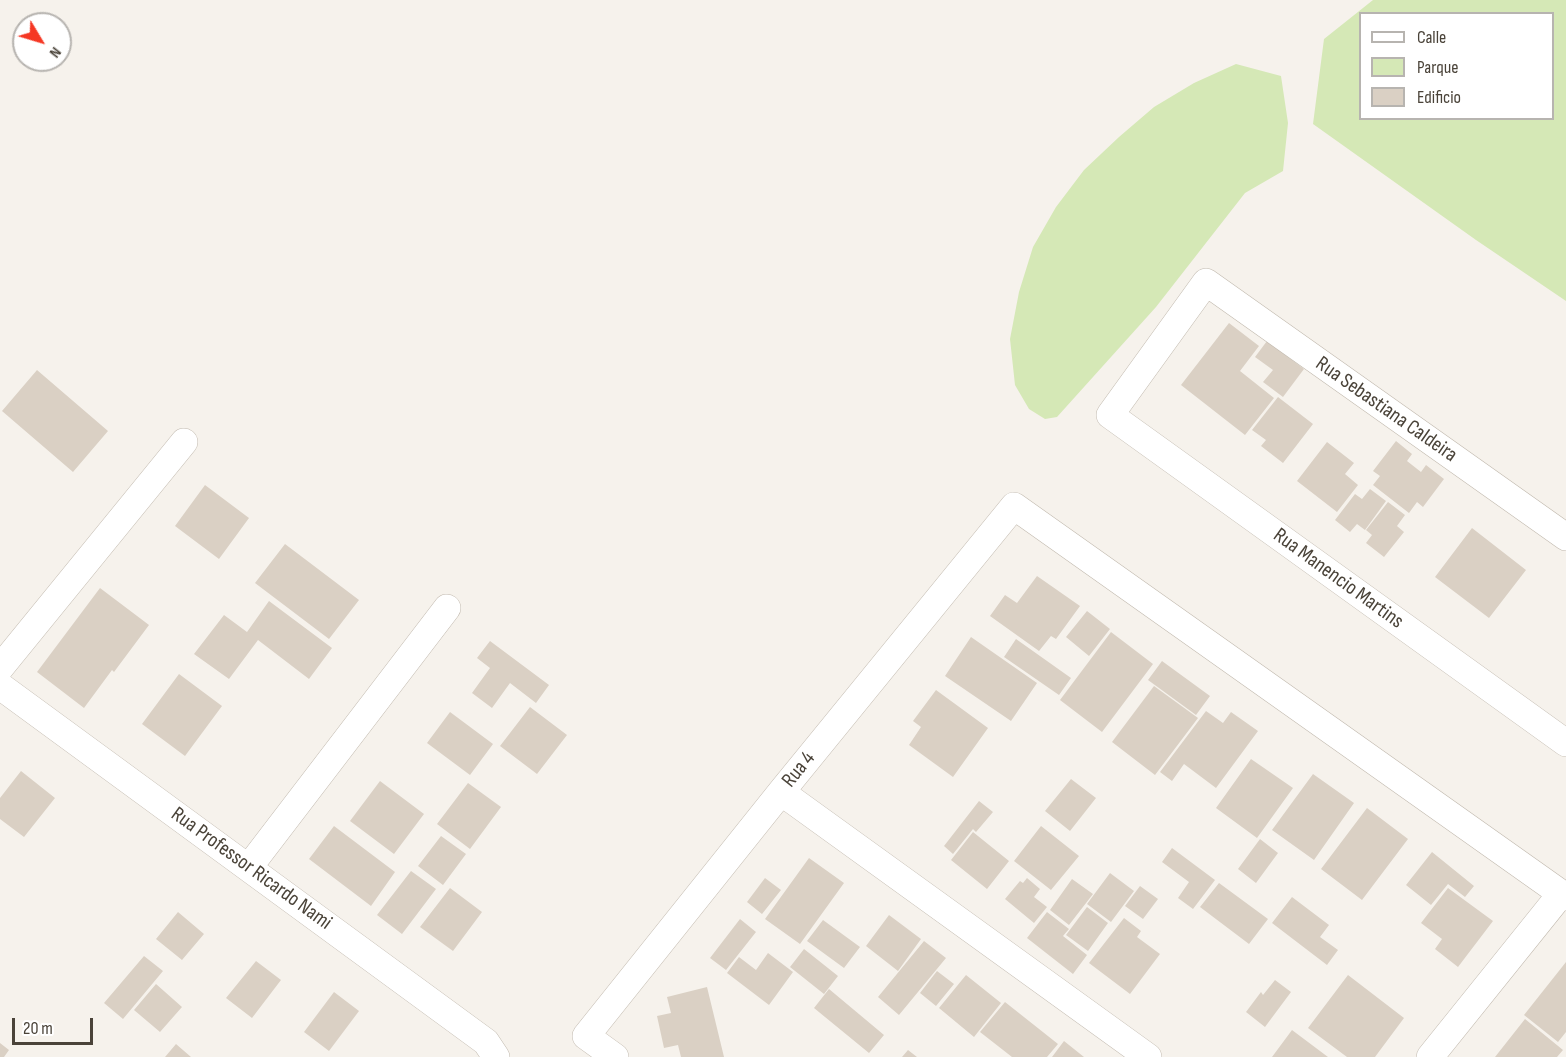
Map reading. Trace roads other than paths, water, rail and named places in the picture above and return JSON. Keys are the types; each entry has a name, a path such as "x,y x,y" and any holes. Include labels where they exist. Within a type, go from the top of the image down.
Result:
{"street":[{"name":"Rua Manencio Martins","path":"1206,282 1110,415 1566,743"},
{"name":"Rua Sebastiana Caldeira","path":"1206,282 1566,537"},
{"path":"0,668 184,442"},
{"name":"Rua 4","path":"615,1057 586,1035 1014,506 1564,895"},
{"path":"249,867 447,608"},
{"name":"Rua Professor Ricardo Nami","path":"0,686 486,1042 496,1057"},
{"path":"781,792 1148,1057"},
{"path":"1430,1057 1564,895"}]}
